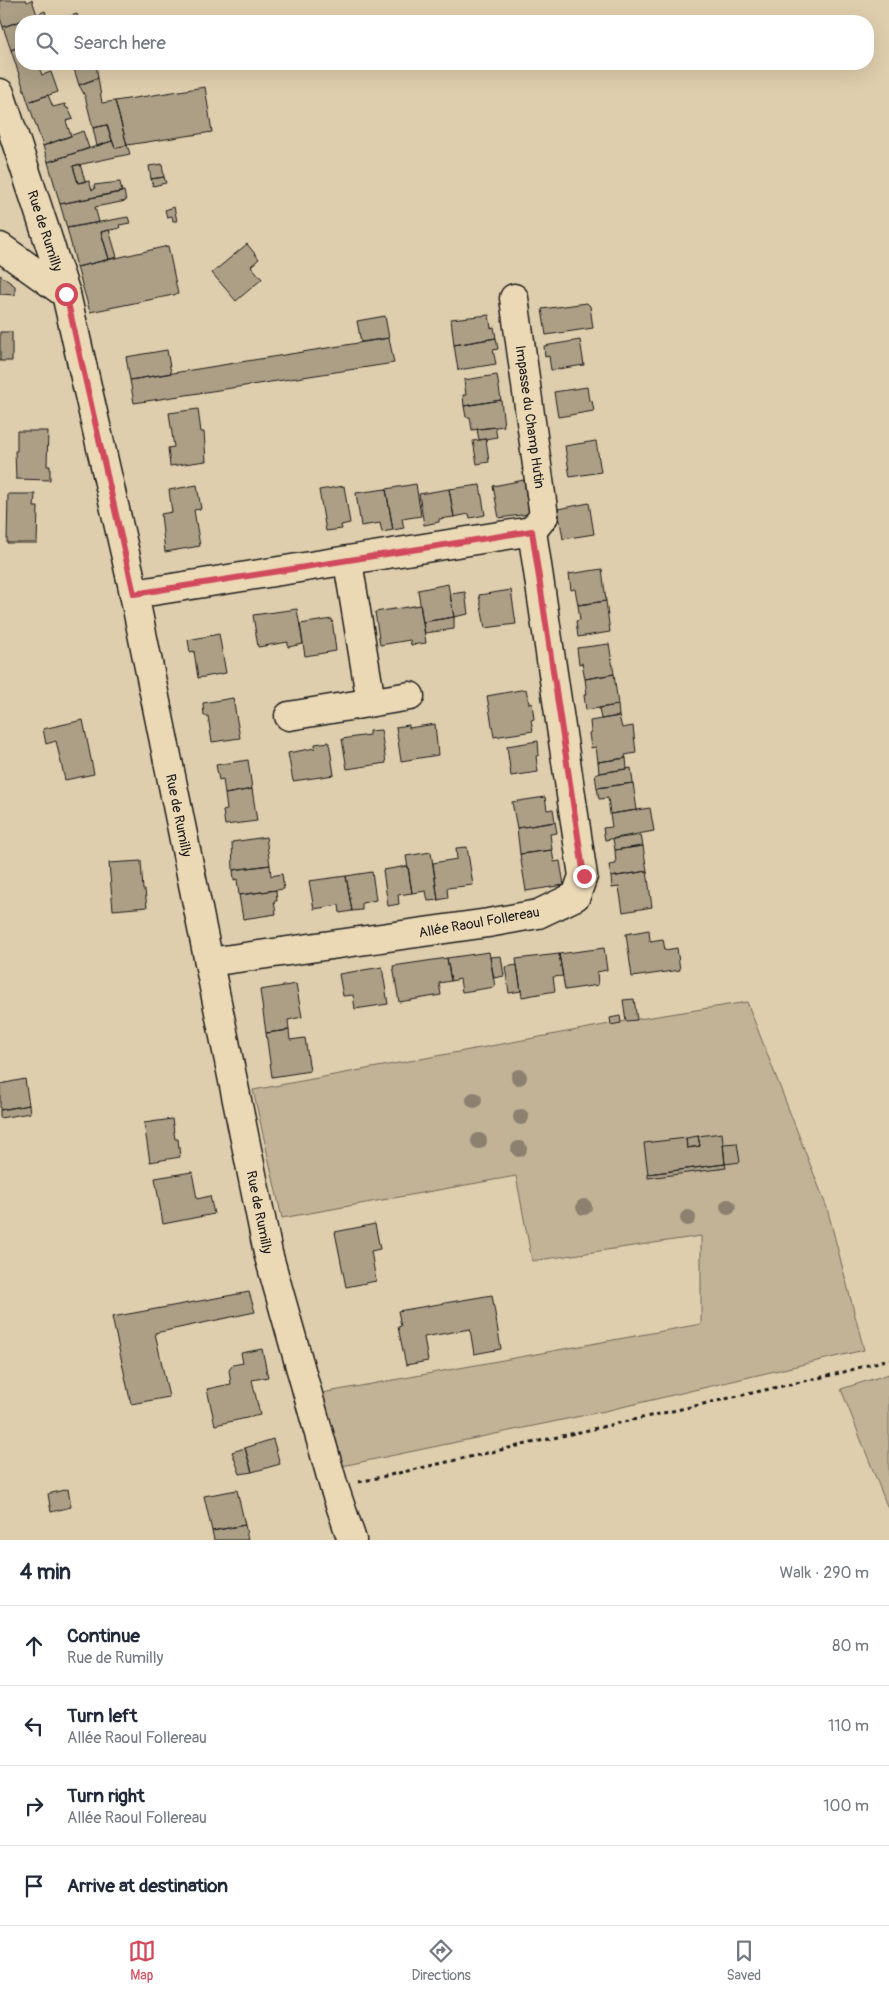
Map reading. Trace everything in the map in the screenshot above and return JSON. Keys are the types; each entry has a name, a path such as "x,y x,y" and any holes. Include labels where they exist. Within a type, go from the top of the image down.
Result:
{"street":[{"name":"Rue de Rumilly","path":"0,92 66,294 134,594 268,1253 334,1487 352,1540"},
{"path":"0,247 66,294"},
{"name":"Impasse du Champ Hutin","path":"514,298 544,516 532,531"},
{"path":"134,594 348,562 532,531"},
{"name":"Allée Raoul Follereau","path":"209,962 538,914 576,896 584,876 532,531"},
{"path":"348,562 371,702"},
{"path":"289,716 410,696"}],"path":[{"path":"334,1487 840,1373 889,1359"}],"shaded area":[{"path":"747,1002 827,1208 864,1350 605,1411 342,1466 322,1393 701,1324 701,1236 532,1261 516,1176 282,1218 253,1090 626,1021"},
{"path":"889,1374 889,1511 841,1389"}],"building":[{"path":"0,0 26,0 27,2 32,0 37,15 15,15 15,23 3,27 0,18"},
{"path":"45,11 46,15 36,15"},
{"path":"15,23 15,48 11,50 3,27"},
{"path":"15,48 15,62 11,50"},
{"path":"18,70 40,70 42,75 51,72 58,92 28,102"},
{"path":"74,70 97,70 98,78 79,85"},
{"path":"98,78 102,103 115,101 127,145 115,148 107,125 93,128 85,96 79,85"},
{"path":"205,87 212,132 127,145 115,101"},
{"path":"48,95 53,107 65,104 73,119 66,121 71,136 43,146 28,102"},
{"path":"107,125 112,141 97,146 93,128"},
{"path":"83,131 89,148 48,162 43,146"},
{"path":"112,141 115,148 127,145 130,154 73,166 78,183 89,181 92,190 95,189 94,185 120,182 122,192 60,204 48,162"},
{"path":"80,164 85,181 78,183 73,166"},
{"path":"162,164 164,177 151,179 149,166"},
{"path":"164,177 166,183 153,186 151,179"},
{"path":"124,191 126,201 95,207 99,222 67,228 60,204"},
{"path":"174,207 177,221 173,221 172,216 167,217 165,210"},
{"path":"128,217 130,223 119,225 120,228 101,232 109,259 77,267 67,228"},
{"path":"109,230 117,257 109,259 101,232"},
{"path":"247,244 259,259 251,266 262,279 236,301 212,273"},
{"path":"168,246 178,294 90,312 77,267"},
{"path":"0,275 15,286 15,295 0,294"},
{"path":"587,303 590,306 593,328 546,335 542,309"},
{"path":"489,315 491,328 494,327 496,338 454,345 451,319"},
{"path":"385,316 389,338 361,342 357,321"},
{"path":"0,332 12,332 12,361 0,361"},
{"path":"389,338 394,363 134,403 130,380"},
{"path":"496,338 498,349 493,350 496,364 458,370 454,345"},
{"path":"580,340 584,365 551,370 549,356 545,357 544,346"},
{"path":"167,350 171,373 130,380 126,357"},
{"path":"497,375 501,400 464,406 463,395 466,395 464,380"},
{"path":"587,387 589,401 592,401 594,411 558,417 554,392"},
{"path":"501,400 504,426 472,430 470,417 466,417 464,406"},
{"path":"198,409 201,432 204,432 206,461 170,466 168,448 174,447 169,413"},
{"path":"495,427 497,437 479,440 477,429"},
{"path":"17,431 48,431 47,466 50,466 50,480 16,479 15,451 17,451"},
{"path":"486,439 489,462 477,464 473,441"},
{"path":"596,441 601,472 570,477 565,446"},
{"path":"524,480 529,514 499,518 493,486"},
{"path":"416,484 421,516 402,519 404,528 393,530 386,489"},
{"path":"197,485 201,509 194,510 200,546 165,552 161,514 172,512 169,490"},
{"path":"480,485 485,515 470,518 469,514 454,517 449,489"},
{"path":"344,486 350,523 341,525 342,529 326,531 319,490"},
{"path":"386,489 393,530 382,532 380,523 361,526 356,493"},
{"path":"449,489 454,517 439,519 439,522 424,525 419,494"},
{"path":"8,494 35,494 34,507 38,507 37,543 7,543"},
{"path":"589,503 594,534 563,539 558,509"},
{"path":"602,569 606,601 578,605 575,589 571,590 569,574"},
{"path":"448,584 454,617 423,622 418,590"},
{"path":"511,590 516,624 485,628 479,595"},
{"path":"465,592 468,614 454,617 450,594"},
{"path":"606,601 610,632 578,637 576,621 580,620 578,605"},
{"path":"420,605 426,643 411,645 410,640 380,645 375,612"},
{"path":"297,609 303,644 288,647 288,642 258,647 253,615"},
{"path":"454,617 454,629 425,633 423,622"},
{"path":"332,619 336,651 305,656 300,624"},
{"path":"219,634 226,673 198,678 194,651 190,652 188,640"},
{"path":"609,644 614,674 585,679 582,663 579,664 577,648"},
{"path":"614,674 618,705 586,710 584,695 587,694 585,679"},
{"path":"526,689 529,704 532,703 534,719 531,720 533,731 494,737 487,696"},
{"path":"233,698 240,738 212,742 208,716 204,716 203,703"},
{"path":"618,705 619,716 601,719 599,708"},
{"path":"619,716 622,728 633,726 636,753 625,755 626,758 598,762 596,747 591,748 590,721"},
{"path":"83,720 94,774 65,780 56,741 46,744 43,729"},
{"path":"435,724 438,755 401,761 396,727 409,725 409,728"},
{"path":"381,730 386,763 347,769 342,739 369,735 369,731"},
{"path":"538,741 539,755 536,756 538,772 511,776 507,746"},
{"path":"329,742 334,775 293,781 288,753 315,748 315,744"},
{"path":"626,758 627,769 599,773 598,762"},
{"path":"248,760 252,789 225,794 223,779 219,780 216,765"},
{"path":"631,768 633,783 597,788 595,774"},
{"path":"633,783 637,810 610,814 608,798 599,799 597,788"},
{"path":"252,789 257,821 225,825 223,811 227,810 225,794"},
{"path":"545,797 547,810 553,809 555,822 517,828 512,802"},
{"path":"650,808 654,831 605,840 603,828 612,827 610,814"},
{"path":"555,822 557,833 550,834 552,850 520,854 517,828"},
{"path":"641,835 643,846 615,850 613,839"},
{"path":"266,837 270,865 233,870 232,842"},
{"path":"643,846 647,871 611,877 609,865 616,864 615,850"},
{"path":"467,847 473,885 447,888 448,898 438,900 433,863 457,859 456,848"},
{"path":"552,850 554,862 560,861 564,885 526,891 520,854"},
{"path":"431,852 438,900 428,901 426,891 412,893 406,856"},
{"path":"141,861 143,890 145,890 147,907 113,910 109,863"},
{"path":"270,865 271,876 282,874 284,889 239,895 237,879 234,880 233,870"},
{"path":"408,866 412,893 398,895 399,904 388,906 383,870"},
{"path":"647,871 652,907 623,912 619,887 612,888 611,877"},
{"path":"372,872 376,900 362,903 362,910 352,911 346,876"},
{"path":"346,876 352,911 340,913 339,905 314,909 309,881"},
{"path":"276,890 277,901 274,901 276,914 243,919 239,895"},
{"path":"649,930 650,941 663,939 665,950 677,948 680,970 632,977 626,934"},
{"path":"604,948 607,970 597,972 598,985 565,990 559,954"},
{"path":"489,952 495,987 462,992 460,979 451,981 447,958"},
{"path":"559,954 563,976 553,977 555,991 522,997 516,959"},
{"path":"501,956 504,976 494,978 490,957"},
{"path":"447,958 451,981 439,983 441,995 399,1002 393,966"},
{"path":"517,965 521,991 509,993 505,967"},
{"path":"382,967 388,1004 355,1009 353,995 343,996 339,974"},
{"path":"296,984 302,1017 288,1020 289,1030 266,1033 260,990"},
{"path":"634,999 637,1020 626,1021 623,1000"},
{"path":"620,1016 621,1023 611,1025 610,1018"},
{"path":"289,1030 290,1040 305,1038 310,1071 272,1077 266,1033"},
{"path":"25,1079 29,1105 0,1110 0,1084"},
{"path":"29,1105 30,1113 0,1118 0,1110"},
{"path":"172,1119 175,1139 178,1139 180,1157 150,1162 144,1123"},
{"path":"722,1133 725,1164 648,1174 644,1143 686,1138 687,1148 700,1146 698,1136"},
{"path":"698,1136 700,1146 687,1148 686,1138"},
{"path":"737,1143 740,1162 725,1164 723,1144"},
{"path":"725,1164 726,1168 648,1178 648,1174"},
{"path":"192,1172 197,1199 210,1196 214,1214 163,1224 155,1178"},
{"path":"375,1224 380,1249 371,1251 376,1281 346,1287 335,1232"},
{"path":"249,1292 255,1312 155,1333 169,1397 131,1404 112,1317"},
{"path":"492,1295 501,1349 474,1354 470,1329 424,1337 428,1361 406,1365 398,1327 401,1326 398,1311"},
{"path":"262,1349 268,1377 252,1380 260,1415 215,1425 207,1389 231,1384 229,1370 233,1365 243,1363 241,1353"},
{"path":"273,1439 280,1464 252,1472 245,1448"},
{"path":"245,1448 252,1472 240,1474 232,1452"},
{"path":"68,1489 71,1507 51,1512 48,1494"},
{"path":"237,1490 245,1525 212,1531 204,1496"},
{"path":"245,1525 248,1540 214,1540 212,1531"}],"route":[{"path":"66,294 134,594 532,531 584,876"}]}
